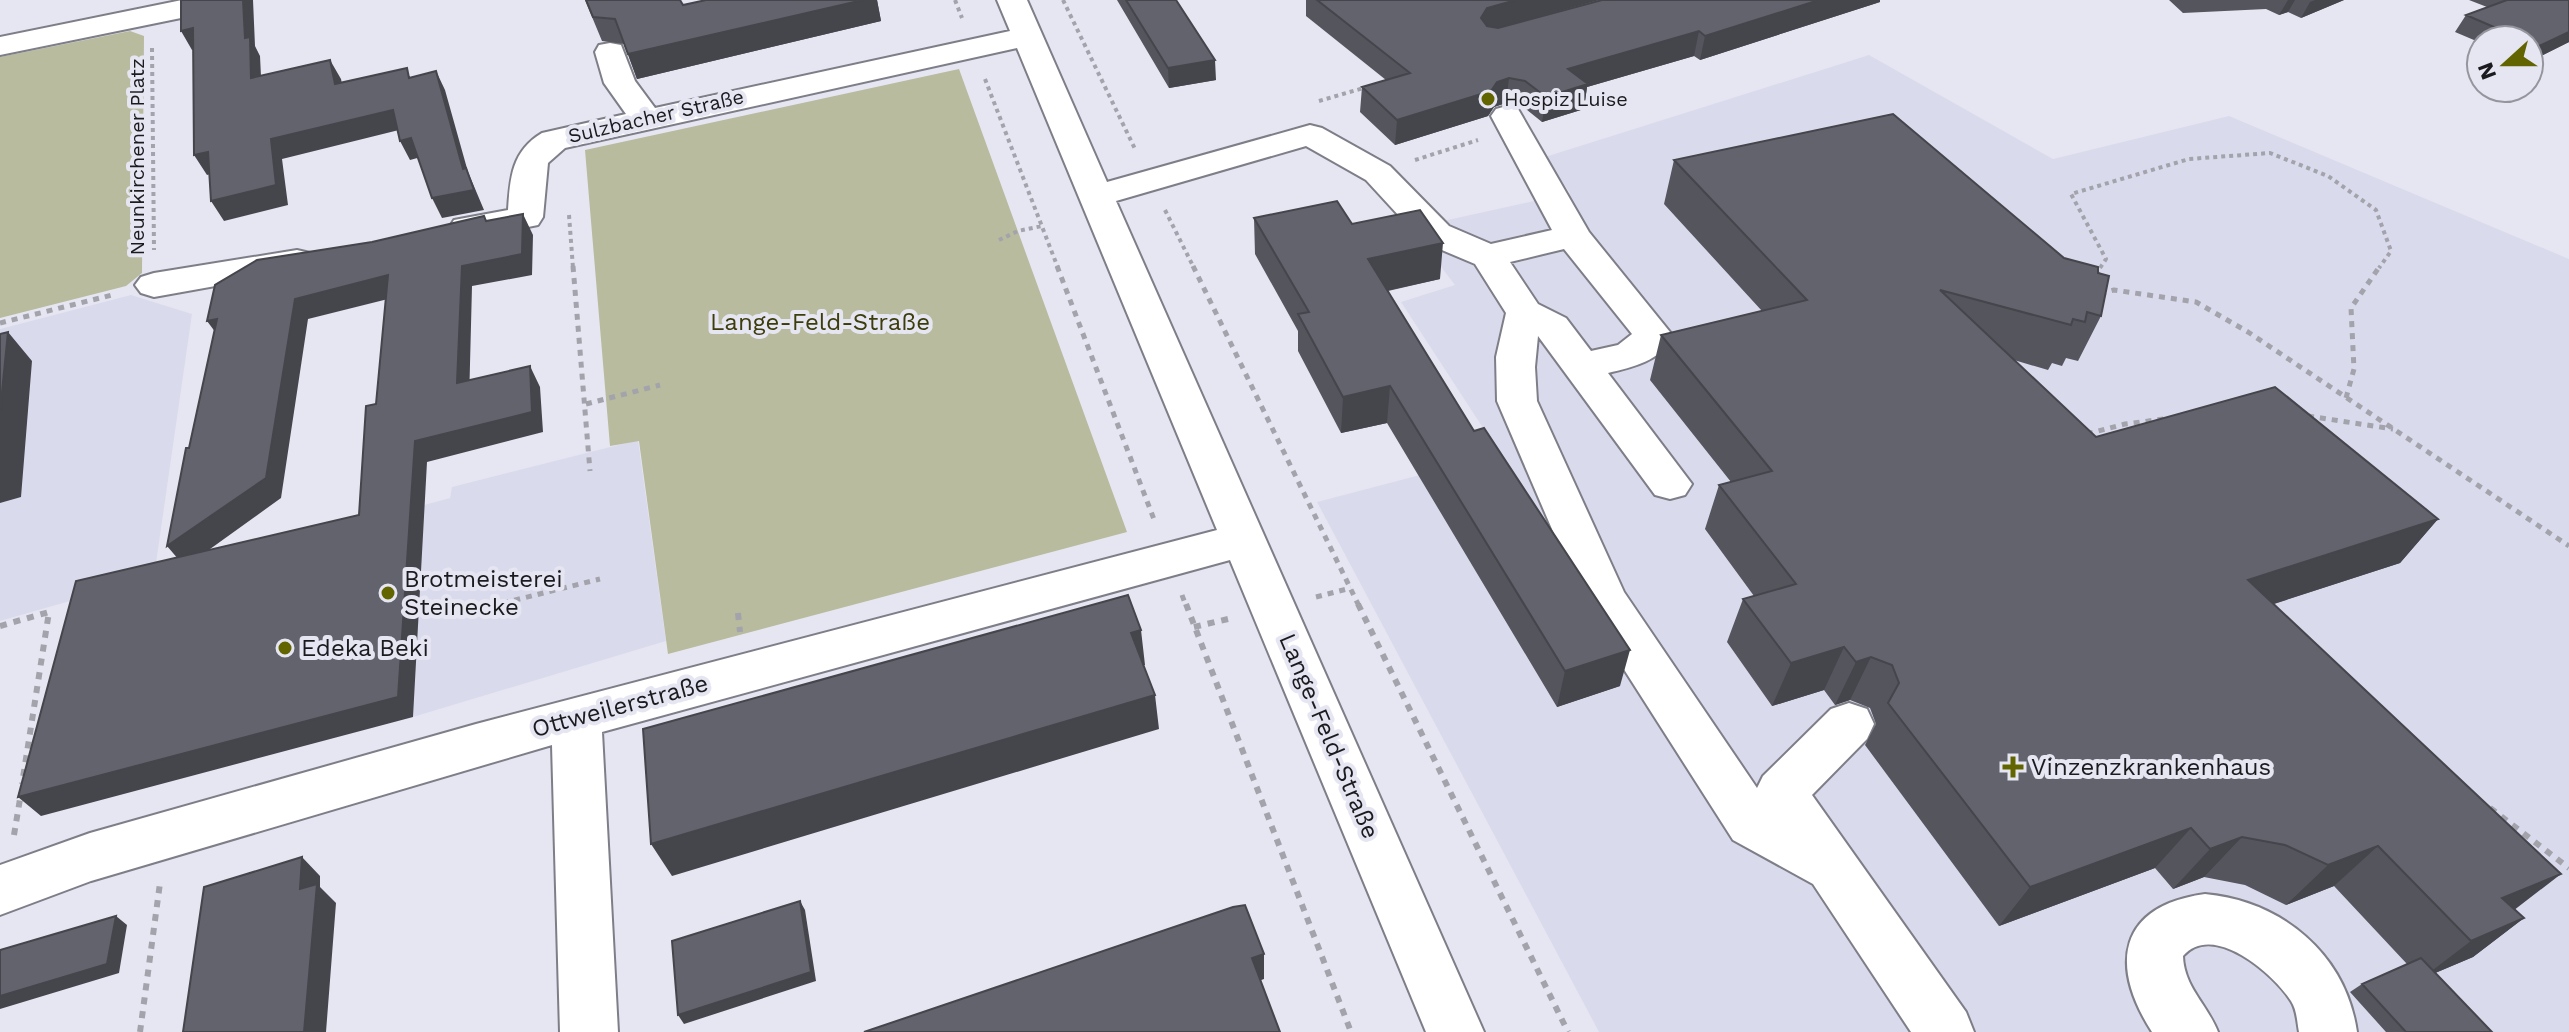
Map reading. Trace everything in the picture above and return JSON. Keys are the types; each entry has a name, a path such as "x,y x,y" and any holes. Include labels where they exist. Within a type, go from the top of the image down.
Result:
{"street":[{"path":"0,46 50,24 152,15 225,0"},
{"name":"Lange-Feld-Straße","path":"1012,0 1455,1032"},
{"name":"Sulzbacher Straße","path":"525,217 531,158 538,147 554,140 1027,37"},
{"path":"610,52 620,83 635,100 644,118"},
{"path":"1510,122 1573,236 1655,337 1630,355 1581,366"},
{"path":"1096,196 1310,135 1378,173 1436,234 1488,256 1525,313 1552,327 1670,484"},
{"path":"434,235 525,217"},
{"path":"1488,256 1573,236"},
{"path":"154,285 328,255"},
{"path":"1525,313 1517,337 1513,367 1517,401 1604,600 1752,824 1832,867"},
{"name":"Ottweilerstraße","path":"3,889 90,857 576,719 1245,539"},
{"path":"576,719 589,1032"},
{"path":"1849,724 1781,792 1945,1032"},
{"path":"2169,1028 2153,968 2157,946 2169,930 2188,921 2214,920 2242,927 2269,941 2295,961 2314,986 2326,1011 2328,1032"}],"path":[{"path":"955,0 1351,1032"},
{"path":"1063,0 1568,1032"},
{"name":"Neunkirchener Platz","path":"0,323 154,285 152,15"},
{"path":"1378,173 1510,122"},
{"path":"2114,290 2094,277 2106,259 2071,194 2189,159 2270,153 2328,176 2376,210 2391,251 2351,308 2354,369 2346,398"},
{"path":"525,217 569,211 590,471"},
{"path":"999,240 1018,231 1042,226"},
{"path":"2086,297 2114,290 2196,302 2248,332 2398,430 2569,546"},
{"path":"586,404 660,385"},
{"path":"2305,415 2398,430"},
{"path":"2073,438 2125,424 2170,418"},
{"path":"480,609 600,579"},
{"path":"0,626 49,612 3,889"},
{"path":"2486,805 2569,868"},
{"path":"140,1032 166,835"}],"shaded area":[{"name":"Vinzenzkrankenhaus","path":"1869,55 2053,159 2229,116 2569,259 2569,1032 1599,1032 1317,502 1500,454 1401,302 1455,285 1411,228 1570,193 1545,157"},
{"path":"131,295 192,314 154,577 0,621 0,329"},
{"name":"Edeka Beki","path":"638,440 666,641 413,717 402,511 450,498 452,487"}],"green space":[{"path":"130,31 144,36 142,273 126,286 0,318 0,57"},
{"name":"Lange-Feld-Straße","path":"959,69 1127,532 668,654 639,441 610,446 585,150"}],"building":[{"path":"181,0 243,0 245,38 250,37 251,78 330,60 335,84 407,68 409,78 436,71 463,169 466,168 474,190 432,198 411,138 400,141 393,110 271,139 276,185 211,201 208,152 194,155 193,28 181,31"},
{"path":"586,0 680,0 683,5 706,0 863,0 628,54 615,19 593,17"},
{"path":"1126,0 1176,0 1215,60 1168,68"},
{"path":"1317,0 1516,0 1487,8 1481,18 1487,26 1498,28 1602,0 1819,0 1705,36 1699,31 1568,69 1588,84 1546,97 1525,81 1509,78 1497,82 1491,91 1397,120 1362,87 1410,73"},
{"path":"2507,0 2569,0 2569,32 2545,43 2545,24 2487,24 2466,15"},
{"path":"1893,114 2064,258 2098,267 2098,273 2109,276 2101,316 2087,312 2085,322 2073,319 2071,325 1940,290 2096,437 2275,387 2438,519 2248,580 2561,874 2502,898 2524,918 2471,941 2378,846 2328,865 2285,845 2242,837 2210,849 2191,828 2030,887 1888,703 1899,683 1892,665 1871,657 1856,662 1844,647 1791,663 1743,599 1796,584 1719,485 1772,471 1661,335 1807,300 1674,160"},
{"path":"1337,201 1352,224 1420,210 1443,243 1368,259 1474,431 1484,428 1630,650 1565,671 1390,386 1343,397 1298,314 1309,312 1254,218"},
{"path":"523,214 522,254 462,266 457,383 530,366 532,412 415,441 398,697 18,797 76,581 359,515 366,406 376,404 388,275 295,299 266,478 167,546 186,448 189,448 217,319 207,321 215,285 257,260 372,242 484,216 486,221"},
{"path":"8,332 0,412 0,334"},
{"path":"1128,595 1141,630 1131,633 1155,695 651,844 643,729"},
{"path":"302,857 300,889 317,884 304,1032 183,1032 204,887"},
{"path":"800,901 811,972 678,1015 672,941"},
{"path":"1245,905 1264,954 1252,958 1280,1032 864,1032 1233,907"},
{"path":"116,916 107,964 0,996 0,950"},
{"path":"2421,958 2492,1032 2406,1032 2362,984"}],"place":[{"name":"Hospiz Luise","path":"1488,99"},
{"name":"Brotmeisterei Steinecke","path":"388,593"},
{"name":"Edeka Beki","path":"285,648"},
{"name":"Vinzenzkrankenhaus","path":"2013,767"}]}
